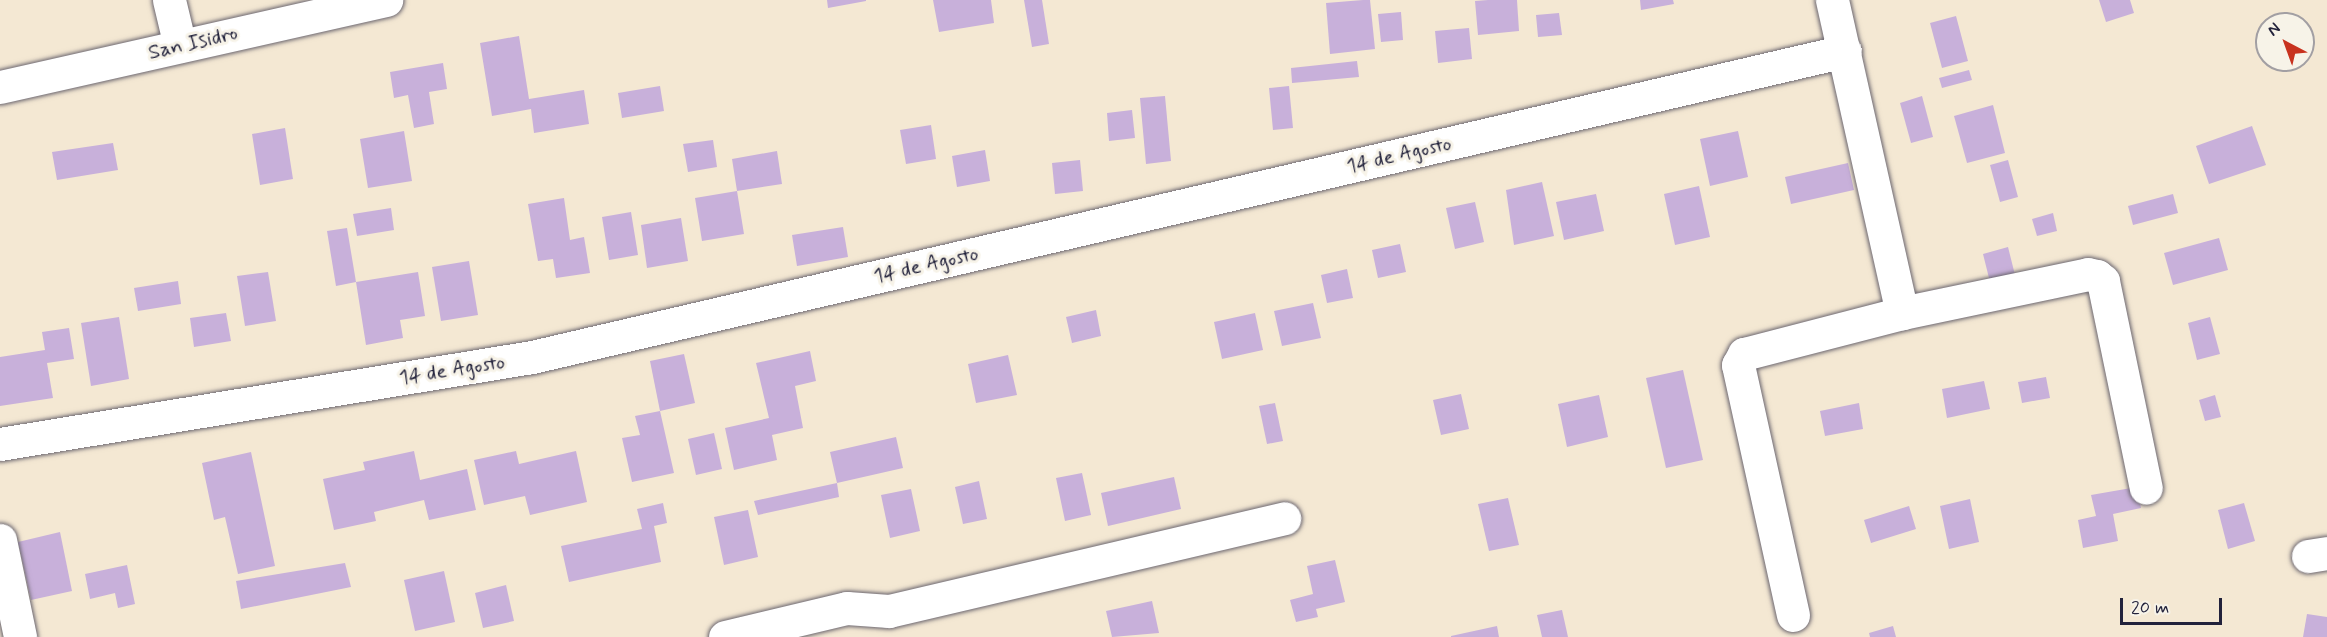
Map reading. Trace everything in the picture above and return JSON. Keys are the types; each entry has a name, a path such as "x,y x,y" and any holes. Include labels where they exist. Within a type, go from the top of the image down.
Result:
{"street":[{"path":"169,0 180,46"},
{"name":"San Isidro","path":"0,87 386,0"},
{"path":"1832,0 1902,313"},
{"name":"14 de Agosto","path":"0,444 532,357 1845,51"},
{"path":"1793,615 1737,365 1744,354 1902,313 2088,274 2097,276 2103,281 2146,488"},
{"path":"725,637 847,608 889,611 1284,518"},
{"path":"0,540 20,637"}],"building":[{"path":"827,0 866,0 866,1 828,8"},
{"path":"933,0 991,0 994,23 939,32"},
{"path":"1024,0 1042,0 1049,44 1032,47"},
{"path":"1370,0 1375,49 1330,54 1326,3"},
{"path":"1517,0 1519,31 1478,35 1475,1"},
{"path":"1640,0 1673,0 1674,4 1641,10"},
{"path":"2099,0 2130,0 2134,13 2106,22"},
{"path":"1401,12 1403,40 1381,42 1378,14"},
{"path":"1559,13 1562,35 1538,37 1536,15"},
{"path":"1956,16 1968,61 1942,68 1930,23"},
{"path":"1469,28 1472,59 1438,63 1435,31"},
{"path":"519,36 529,99 584,90 589,124 534,133 531,109 492,116 480,43"},
{"path":"1357,61 1359,77 1292,83 1291,68"},
{"path":"443,63 447,89 429,92 434,124 414,128 408,95 394,98 390,72"},
{"path":"1969,70 1972,80 1942,88 1939,78"},
{"path":"660,86 664,111 622,118 618,93"},
{"path":"1289,86 1293,128 1273,130 1269,88"},
{"path":"1165,96 1171,161 1146,164 1140,98"},
{"path":"1922,96 1933,137 1911,143 1900,103"},
{"path":"1993,105 2005,153 1967,163 1954,116"},
{"path":"1132,110 1135,138 1109,141 1107,113"},
{"path":"931,125 936,159 906,164 900,130"},
{"path":"2252,126 2266,165 2209,184 2196,146"},
{"path":"285,128 293,179 260,185 252,134"},
{"path":"404,131 412,181 368,188 360,139"},
{"path":"1738,131 1748,177 1710,186 1700,139"},
{"path":"713,140 717,167 688,172 683,144"},
{"path":"113,143 118,170 57,180 52,152"},
{"path":"985,150 990,181 957,187 952,156"},
{"path":"777,151 782,184 737,191 732,159"},
{"path":"1080,160 1083,191 1055,194 1052,163"},
{"path":"2008,160 2018,197 2000,202 1990,165"},
{"path":"1848,163 1854,190 1791,204 1785,177"},
{"path":"1542,182 1554,236 1514,245 1506,190"},
{"path":"1699,186 1710,237 1675,245 1664,194"},
{"path":"737,191 744,234 702,241 695,198"},
{"path":"1596,194 1604,231 1564,240 1556,202"},
{"path":"2173,194 2178,213 2133,225 2128,206"},
{"path":"564,198 570,240 584,237 590,273 556,278 553,259 538,261 528,204"},
{"path":"1475,202 1484,242 1455,249 1446,208"},
{"path":"391,208 394,230 357,236 353,214"},
{"path":"631,212 638,255 609,260 602,217"},
{"path":"2053,213 2057,231 2037,236 2032,219"},
{"path":"681,218 688,261 647,268 641,225"},
{"path":"843,227 848,257 797,266 792,235"},
{"path":"347,228 356,282 336,286 327,231"},
{"path":"2219,238 2228,270 2173,285 2164,253"},
{"path":"1400,244 1406,272 1378,278 1372,250"},
{"path":"2008,247 2015,275 1990,282 1983,254"},
{"path":"469,261 478,315 441,321 432,267"},
{"path":"1347,269 1353,298 1327,303 1321,275"},
{"path":"268,272 276,321 245,326 237,276"},
{"path":"418,272 425,316 400,320 403,338 366,345 356,282"},
{"path":"178,281 181,304 138,311 134,288"},
{"path":"1313,303 1321,338 1282,346 1274,311"},
{"path":"1096,310 1101,336 1072,343 1066,317"},
{"path":"226,313 231,341 194,347 190,318"},
{"path":"1255,313 1263,350 1222,359 1214,322"},
{"path":"119,317 129,379 91,386 81,323"},
{"path":"2210,317 2220,354 2197,360 2188,323"},
{"path":"69,328 74,359 47,363 53,398 0,406 0,357 45,350 42,332"},
{"path":"810,351 816,381 795,386 803,428 772,435 777,460 734,470 725,428 769,418 756,363"},
{"path":"684,354 695,403 660,411 650,361"},
{"path":"1008,355 1017,395 976,403 968,364"},
{"path":"1683,370 1703,460 1666,468 1646,378"},
{"path":"2046,377 2050,398 2022,403 2018,382"},
{"path":"1984,381 1990,409 1947,418 1942,389"},
{"path":"1461,394 1469,429 1441,435 1433,400"},
{"path":"1599,395 1608,437 1567,447 1558,404"},
{"path":"2215,395 2221,417 2205,421 2199,400"},
{"path":"1275,403 1283,441 1267,444 1259,406"},
{"path":"1859,403 1863,429 1825,436 1820,411"},
{"path":"660,411 674,473 632,482 622,438 640,435 635,416"},
{"path":"714,433 722,469 696,475 688,439"},
{"path":"896,437 903,468 837,483 830,452"},
{"path":"414,451 420,480 467,469 476,510 429,520 424,500 374,512 376,521 334,530 323,479 365,470 363,462"},
{"path":"516,451 519,464 576,451 587,502 530,515 525,496 484,505 474,460"},
{"path":"251,452 275,566 238,574 225,517 214,520 202,463"},
{"path":"1082,473 1091,515 1065,521 1056,478"},
{"path":"1174,477 1181,509 1108,526 1101,493"},
{"path":"979,481 987,519 963,524 955,487"},
{"path":"837,483 839,497 758,515 754,501"},
{"path":"2137,487 2141,508 2113,514 2118,541 2083,548 2078,520 2096,516 2091,495"},
{"path":"911,489 920,531 890,538 881,495"},
{"path":"1508,498 1519,545 1489,551 1478,504"},
{"path":"1970,499 1979,542 1949,549 1940,506"},
{"path":"663,503 667,523 654,526 661,562 569,582 561,546 642,529 637,509"},
{"path":"2244,503 2255,541 2228,549 2218,510"},
{"path":"1909,506 1916,529 1871,543 1864,520"},
{"path":"748,510 758,557 724,565 714,517"},
{"path":"60,532 72,591 31,600 18,542"},
{"path":"1335,560 1345,602 1316,609 1318,617 1296,622 1290,600 1313,594 1307,566"},
{"path":"345,563 351,587 241,609 236,581"},
{"path":"127,565 135,604 118,608 115,593 90,599 85,574"},
{"path":"444,571 455,622 415,631 404,580"},
{"path":"506,585 514,621 483,628 475,593"},
{"path":"1152,601 1159,633 1112,637 1106,611"},
{"path":"1562,610 1568,637 1542,637 1537,615"},
{"path":"2307,614 2327,617 2327,637 2303,637"},
{"path":"1497,626 1499,637 1451,637 1451,636"},
{"path":"1893,626 1896,637 1870,637 1869,633"}]}
